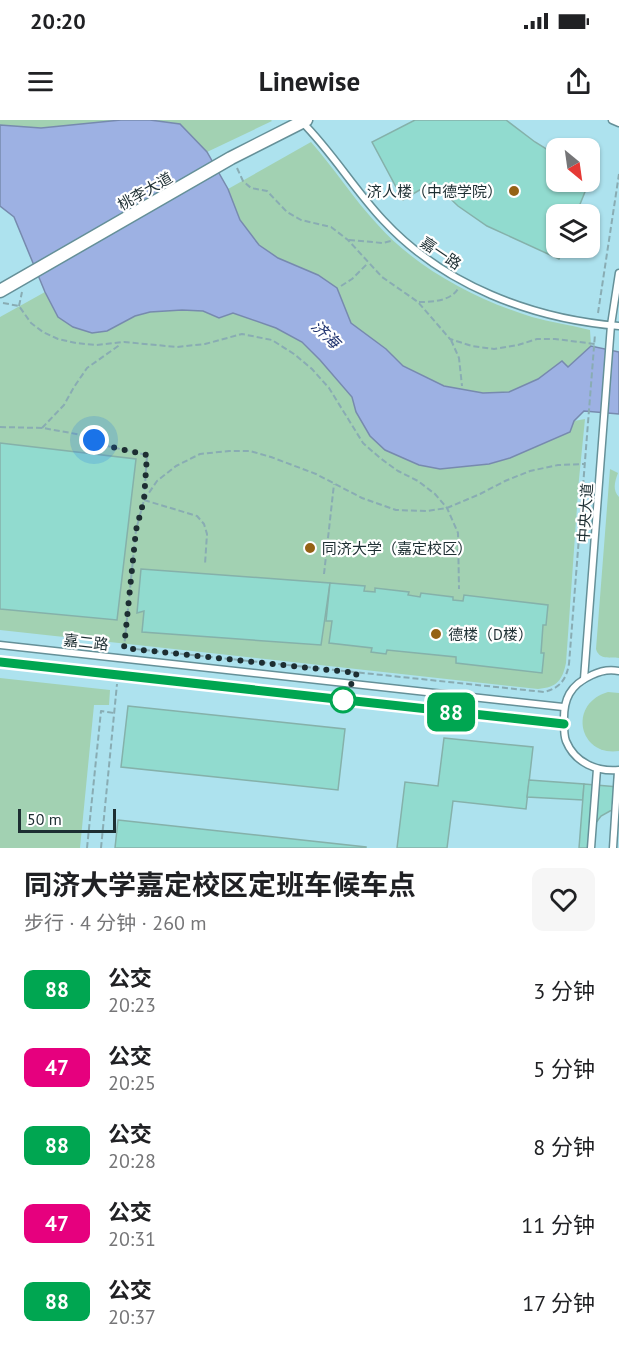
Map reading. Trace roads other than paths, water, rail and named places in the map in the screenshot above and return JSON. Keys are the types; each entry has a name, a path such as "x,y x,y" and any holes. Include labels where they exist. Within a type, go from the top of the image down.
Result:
{"street":[{"name":"桃李大道","path":"0,291 228,160 303,121"}],"lane":[{"path":"612,120 619,123"},
{"name":"嘉一路","path":"303,121 397,235 462,282 517,306 565,318 619,326"},
{"path":"610,325 619,273"},
{"name":"中央大道","path":"584,678 610,325"},
{"name":"嘉二路","path":"0,645 563,707"},
{"name":"嘉二路","path":"0,662 564,724"},
{"path":"613,848 619,771 597,769 583,762 572,752 565,740 563,707 568,695 584,678 598,672 619,671"},
{"path":"591,848 597,769"}],"water":[{"name":"济海","path":"121,120 150,120 180,124 207,152 228,189 240,220 259,245 278,258 318,275 337,288 351,323 386,349 403,366 444,386 483,393 509,392 538,379 562,361 568,367 591,346 619,352 619,414 584,411 574,421 570,432 510,458 489,464 440,469 419,465 385,450 370,436 356,412 352,397 320,360 302,342 276,328 233,313 219,318 203,311 182,310 150,312 135,316 107,331 92,333 73,327 58,317 45,292 14,217 0,206 0,125 41,128"}],"place":[{"name":"济人楼（中德学院）","path":"514,191"},
{"name":"同济大学（嘉定校区）","path":"310,548"},
{"name":"德楼（D楼）","path":"436,634"}]}
